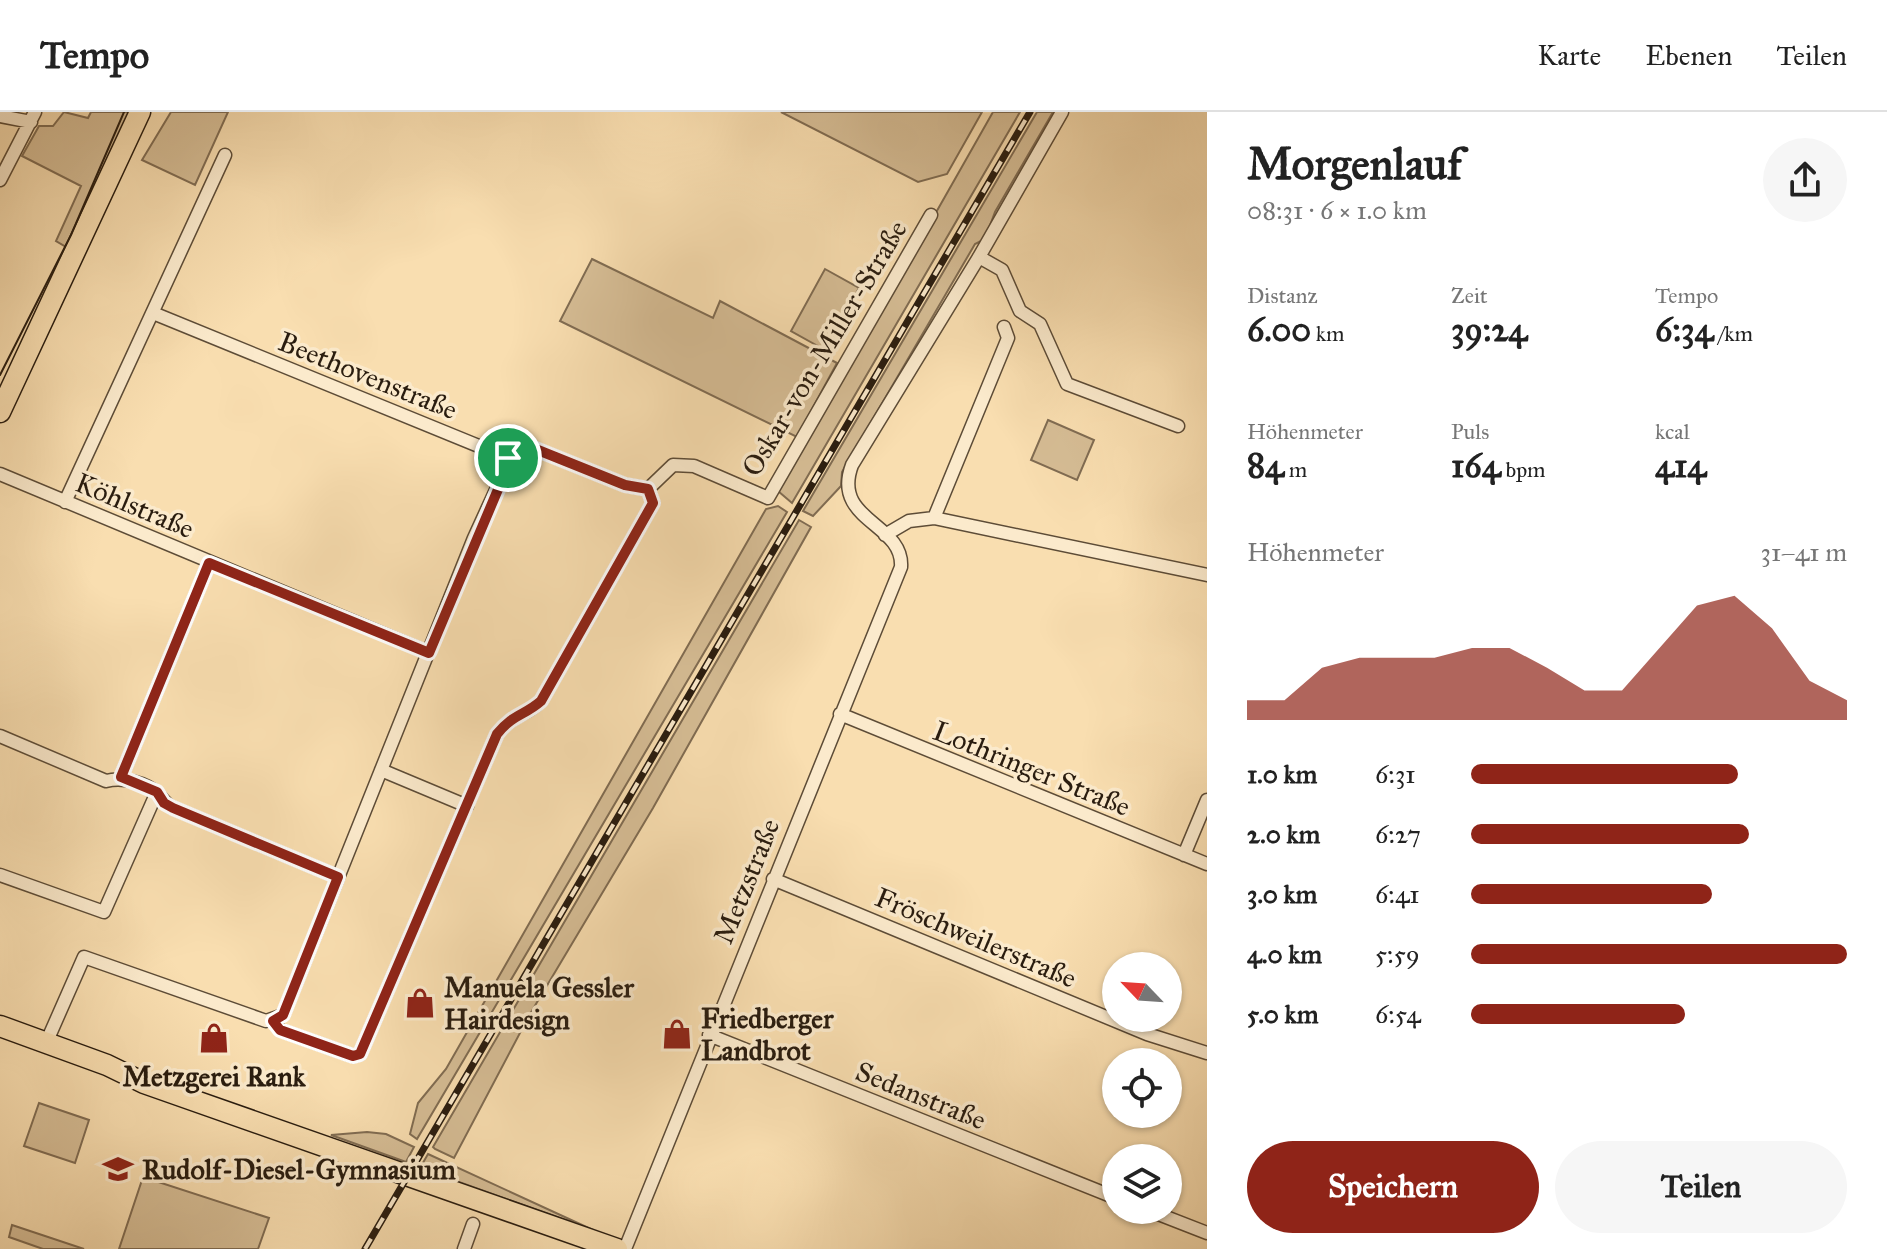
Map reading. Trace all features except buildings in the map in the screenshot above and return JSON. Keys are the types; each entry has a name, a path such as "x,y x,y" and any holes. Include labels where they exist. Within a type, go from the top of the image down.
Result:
{"main road":[{"path":"0,412 140,112"},
{"path":"0,1026 47,1041 144,1083 617,1249"}],"street":[{"name":"Metzstraße","path":"625,1249 709,1035 901,567 901,555 850,498 846,480 1062,112"},
{"path":"0,116 33,117 0,180"},
{"path":"65,502 225,155"},
{"name":"Oskar-von-Miller-Straße","path":"648,489 673,465 694,466 768,498 931,215"},
{"path":"979,257 1002,270 1020,311 1040,324 1067,384 1178,426"},
{"name":"Beethovenstraße","path":"153,313 508,458"},
{"path":"934,518 1008,338 1004,327"},
{"path":"47,1041 84,957 273,1021 280,1030 353,1056 360,1054 497,734 511,717 532,709 546,692 653,503 648,489 625,485 518,442 508,458 283,1015 273,1021"},
{"name":"Köhlstraße","path":"0,474 429,653"},
{"path":"885,535 909,521 934,518 1207,575"},
{"path":"121,777 209,563"},
{"name":"Lothringer Straße","path":"840,714 1207,864"},
{"path":"0,736 106,781 121,777 157,792 164,803 173,808 338,877"},
{"path":"381,770 467,806"},
{"path":"0,875 104,912 157,792"},
{"path":"1184,855 1207,800"},
{"name":"Fröschweilerstraße","path":"773,879 1147,1034 1207,1053"},
{"name":"Sedanstraße","path":"709,1035 1102,1192"},
{"path":"1182,1223 1207,1233"},
{"path":"464,1249 473,1224"}],"shaded area":[{"path":"64,112 88,118 91,112 131,112 68,248 56,241 81,186 22,156 39,126 53,126"},
{"path":"171,112 228,112 195,185 142,160"},
{"path":"781,112 982,112 947,174 918,182"},
{"path":"993,112 1020,112 792,503 778,491"},
{"path":"1037,112 1053,112 995,212 985,239 975,244 842,472 841,486 813,516 803,511"},
{"path":"592,259 713,318 720,301 837,363 797,437 560,321"},
{"path":"825,269 859,288 825,350 791,331"},
{"path":"1048,420 1094,440 1077,480 1031,460"},
{"path":"778,506 787,512 417,1139 410,1134 418,1103 446,1069 766,509"},
{"path":"799,520 811,527 653,808 530,1014 454,1158 435,1149 433,1147"},
{"path":"39,1103 89,1120 75,1163 24,1146"},
{"path":"386,1134 414,1147 406,1162 331,1135"},
{"path":"428,1154 593,1230 420,1168"},
{"path":"143,1177 269,1218 258,1249 119,1249"},
{"path":"12,1225 84,1249 43,1249 9,1237"}],"tram line":[{"path":"0,375 71,235 124,112"}],"railway":[{"path":"365,1249 1030,112"}],"place":[{"name":"Manuela Gessler Hairdesign","path":"420,1003"},
{"name":"Friedberger Landbrot","path":"677,1034"},
{"name":"Metzgerei Rank","path":"214,1038"},
{"name":"Rudolf-Diesel-Gymnasium","path":"118,1169"}],"route":[{"path":"518,442 625,485 648,489 653,503 541,701 532,709 511,717 497,734 360,1054 353,1056 280,1030 273,1021 283,1015 338,877 173,808 164,803 157,792 121,777 209,563 429,653 508,458 518,442"}]}
